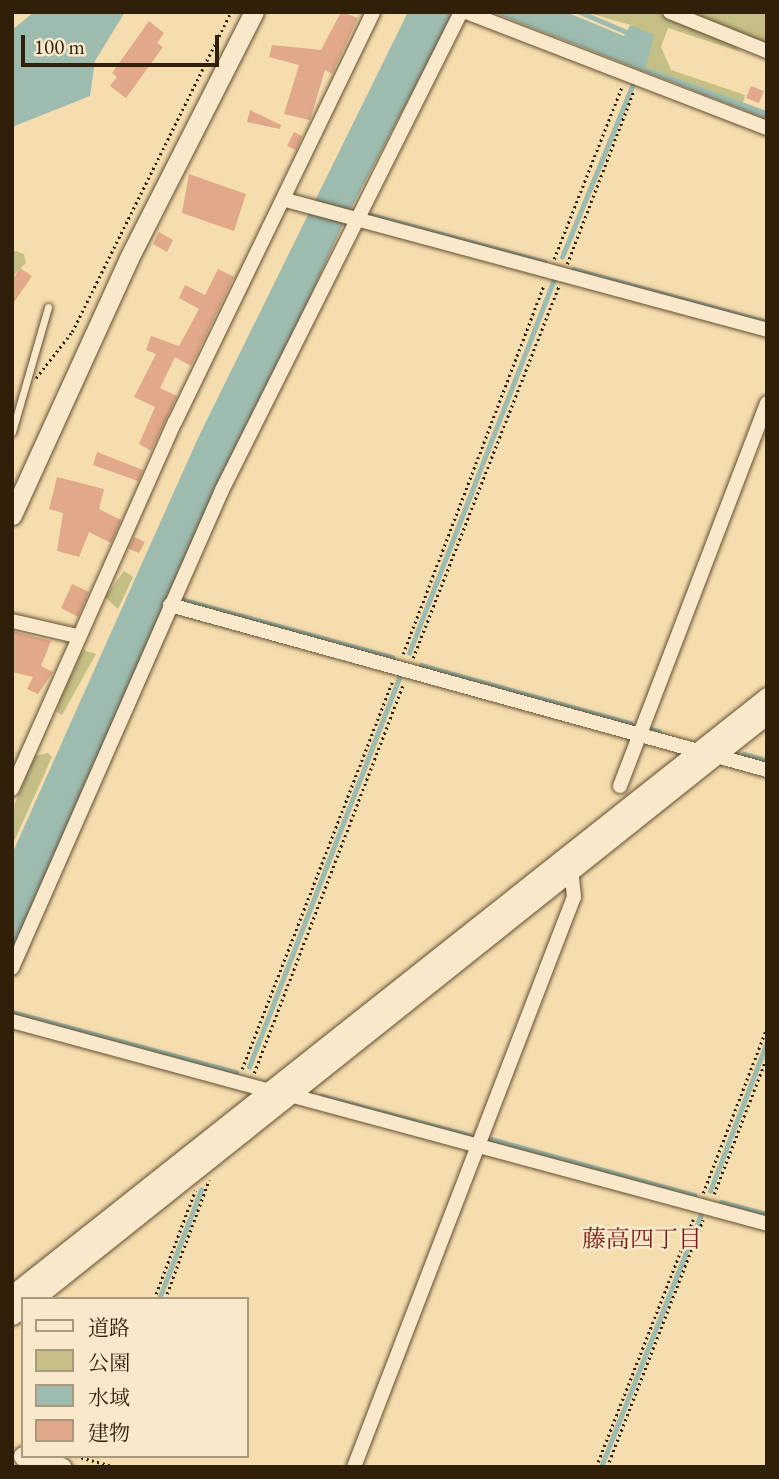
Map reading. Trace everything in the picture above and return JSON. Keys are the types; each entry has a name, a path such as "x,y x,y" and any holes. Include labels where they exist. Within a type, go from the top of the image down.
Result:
{"street":[{"path":"12,515 129,258 254,12"},
{"path":"12,789 78,636 373,12"},
{"path":"12,968 170,605 352,218 463,12 767,128"},
{"path":"670,12 767,51"},
{"path":"286,200 767,330"},
{"path":"620,786 638,732 767,403"},
{"path":"170,605 404,667 767,770"},
{"path":"12,621 78,636"},
{"path":"36,1297 571,869 707,753 767,697"},
{"path":"12,1295 270,1091 707,753 767,715"},
{"path":"354,1467 574,897 571,869"},
{"path":"12,1021 270,1091"},
{"path":"290,1095 767,1224"},
{"path":"30,1458 61,1467"}],"lane":[{"path":"12,432 32,377 48,307"}],"path":[{"path":"32,377 42,378 72,332 231,12"},
{"path":"243,1084 632,78"},
{"path":"243,1084 632,78"},
{"path":"607,1467 767,1027"},
{"path":"596,1467 767,1057"},
{"path":"155,1297 198,1184 210,1177 166,1297"},
{"path":"92,1458 116,1467"},
{"path":"102,1463 103,1458"}],"green space":[{"path":"585,12 656,12 730,42 741,52 668,28 661,47 671,70 745,95 743,103 646,67 631,25"},
{"path":"684,12 767,12 767,44"},
{"path":"12,250 24,254 26,263 12,277"},
{"path":"124,571 133,577 118,609 105,597"},
{"path":"83,650 96,654 62,715 57,712 60,700"},
{"path":"48,753 52,757 12,846 12,810 35,756"}],"water":[{"path":"34,12 125,12 95,61 90,96 12,127 12,30"},
{"path":"408,12 454,12 344,222 12,952 12,854 198,438"},
{"path":"492,12 566,12 624,36 630,25 654,35 646,67 767,111 767,119"}],"building":[{"path":"341,12 358,18 332,74 325,70 310,120 284,114 299,65 269,57 272,45 321,50"},
{"path":"149,21 164,33 157,43 163,47 126,98 110,86 117,77 112,73"},
{"path":"751,86 764,91 759,103 746,98"},
{"path":"250,110 281,125 280,129 247,122"},
{"path":"294,132 302,136 296,150 287,146"},
{"path":"189,174 246,194 234,231 182,213"},
{"path":"159,232 173,240 167,252 153,244"},
{"path":"20,268 32,276 12,305 12,280"},
{"path":"218,269 234,277 191,366 175,357 160,388 177,396 151,451 139,444 155,407 134,397 156,354 146,350 151,336 179,346 199,309 179,298 185,285 205,295"},
{"path":"97,452 143,470 138,481 93,465"},
{"path":"57,477 104,489 99,509 121,520 111,543 89,532 79,557 57,551 63,513 49,509"},
{"path":"134,537 145,542 139,553 129,549"},
{"path":"72,584 89,592 78,617 61,608"},
{"path":"12,631 51,641 41,666 53,672 38,694 27,689 33,677 12,672"}],"waterway":[{"path":"580,12 631,34"},
{"path":"562,257 632,86"},
{"path":"371,215 545,262"},
{"path":"573,269 767,322"},
{"path":"409,653 553,281"},
{"path":"184,600 392,657"},
{"path":"421,665 630,723"},
{"path":"249,1067 400,676"},
{"path":"650,729 659,731"},
{"path":"744,754 767,760"},
{"path":"12,1012 236,1072"},
{"path":"710,1191 767,1042"},
{"path":"322,1096 469,1135"},
{"path":"491,1139 694,1195"},
{"path":"160,1297 201,1190"},
{"path":"721,1202 767,1214"},
{"path":"601,1467 701,1214"}],"district":[{"name":"藤高四丁目","path":"642,1239"}]}
